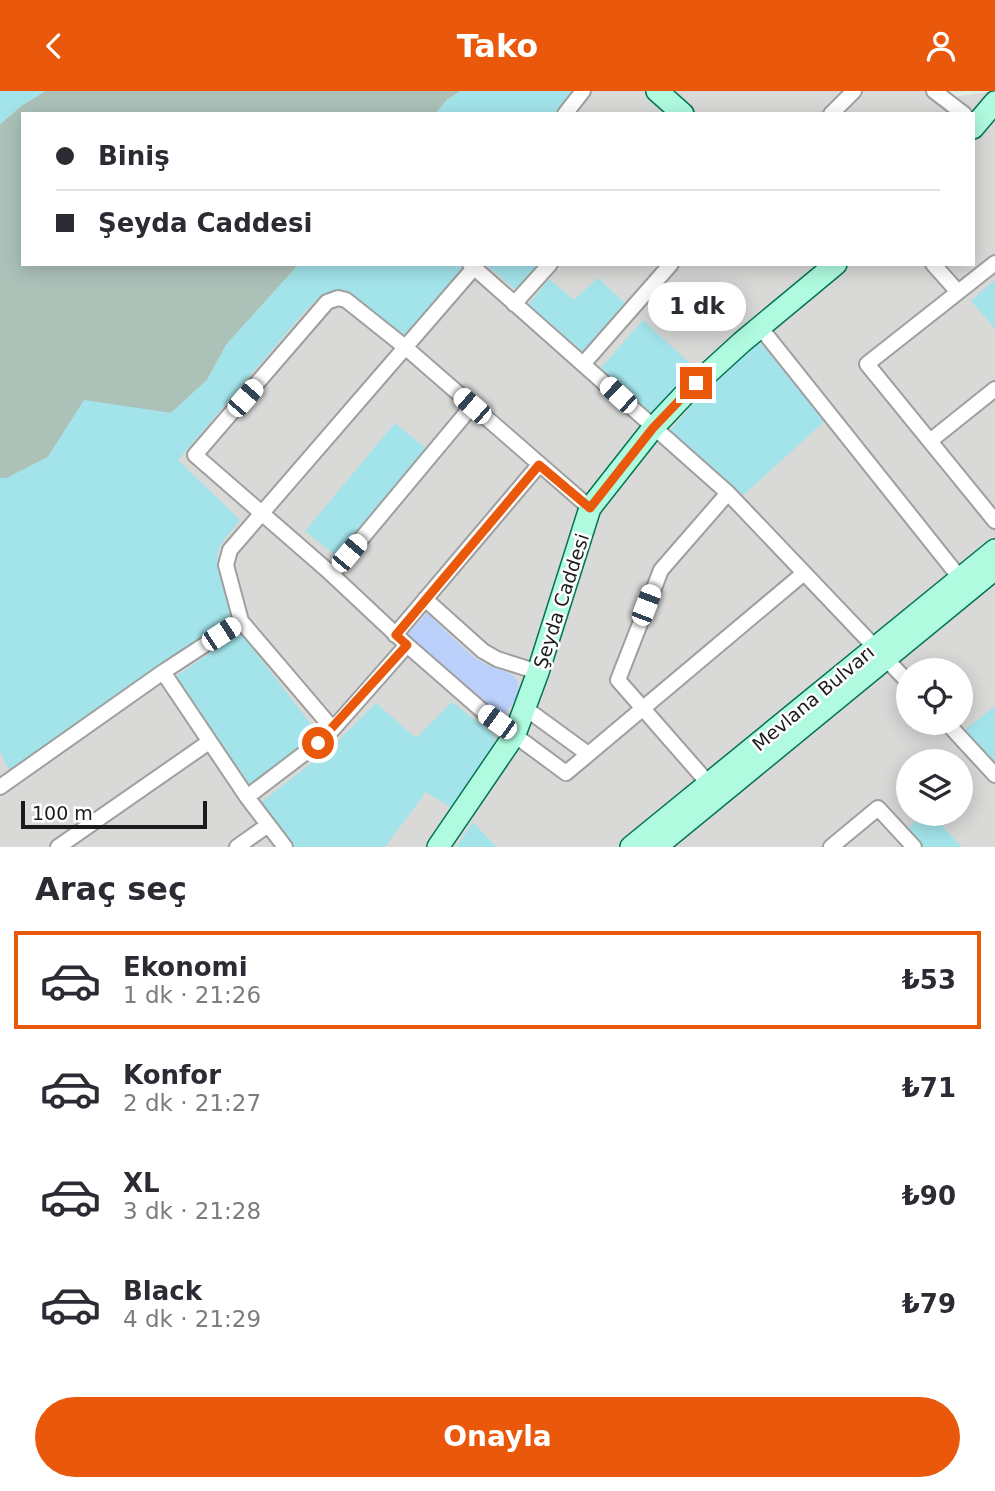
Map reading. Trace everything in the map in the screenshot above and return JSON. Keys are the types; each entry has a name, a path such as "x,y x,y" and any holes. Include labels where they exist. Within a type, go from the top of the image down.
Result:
{"street":[{"path":"567,112 583,91"},
{"path":"657,91 681,112"},
{"path":"934,91 960,112"},
{"path":"833,112 850,93"},
{"path":"975,119 995,102"},
{"path":"995,264 867,364 995,521"},
{"path":"333,729 241,621 226,558 230,550 405,348 471,266 584,363 728,493 896,669"},
{"path":"514,304 548,266"},
{"path":"584,363 669,266"},
{"name":"Şeyda Caddesi","path":"438,847 515,734 538,672 590,508 653,428 709,371 834,266"},
{"path":"935,266 958,292"},
{"path":"590,508 346,300 332,299 195,455 486,713 566,773 804,573"},
{"path":"760,327 960,578"},
{"path":"930,441 995,389"},
{"path":"332,574 472,406"},
{"path":"396,635 539,465"},
{"path":"709,784 618,680 655,580 672,556 728,493"},
{"name":"Mevlana Bulvarı","path":"631,847 663,840 881,652 995,549"},
{"name":"Mevlana Bulvarı","path":"663,840 709,784 881,652 995,569"},
{"path":"425,599 483,650 497,659 538,672"},
{"path":"0,787 163,672 241,621"},
{"path":"247,797 333,729 407,645"},
{"path":"163,672 247,797 285,847"},
{"path":"525,708 589,754"},
{"path":"958,735 995,775"},
{"path":"58,847 209,742"},
{"path":"831,847 878,808 914,847"},
{"path":"236,847 268,825"}],"shaded area":[{"path":"0,91 45,91 0,124"},
{"path":"45,91 461,91 447,100 437,112 21,112 21,266 297,266 226,345 207,380 171,413 84,401 48,457 7,478 0,478 0,124"},
{"path":"461,91 948,91 955,97 995,91 995,847 0,847 0,478 7,478 226,345 297,266 975,266 975,112 437,112"},
{"path":"461,91 577,91 560,112 437,112 447,100"},
{"path":"297,266 460,266 463,272 406,341 343,289 321,296 306,310 178,460 240,520 221,544 217,556 230,618 9,770 0,752 0,478 7,478 48,457 84,400 171,413 207,380 226,345"},
{"path":"487,266 538,266 517,291"},
{"path":"598,278 626,304 583,352 528,305 549,279 574,300"},
{"path":"995,280 995,329 971,301"},
{"path":"643,320 694,367 652,417 600,369"},
{"path":"759,341 825,421 741,497 669,432 712,381"},
{"path":"395,423 428,450 335,555 305,531"},
{"path":"427,613 477,659 509,673 516,679 516,697 504,713 501,715 491,712 408,634"},
{"path":"240,632 317,732 250,787 175,677"},
{"path":"452,702 493,734 495,743 452,808 426,792 385,847 292,847 260,803 330,749 376,703 416,738"},
{"path":"995,706 995,764 969,735 973,735 973,724"},
{"path":"473,822 496,847 456,847"},
{"path":"911,826 942,826 962,847 920,847 905,831"}],"route":[{"path":"318,743 407,645 396,635 539,465 590,508 653,428 696,383"}]}
